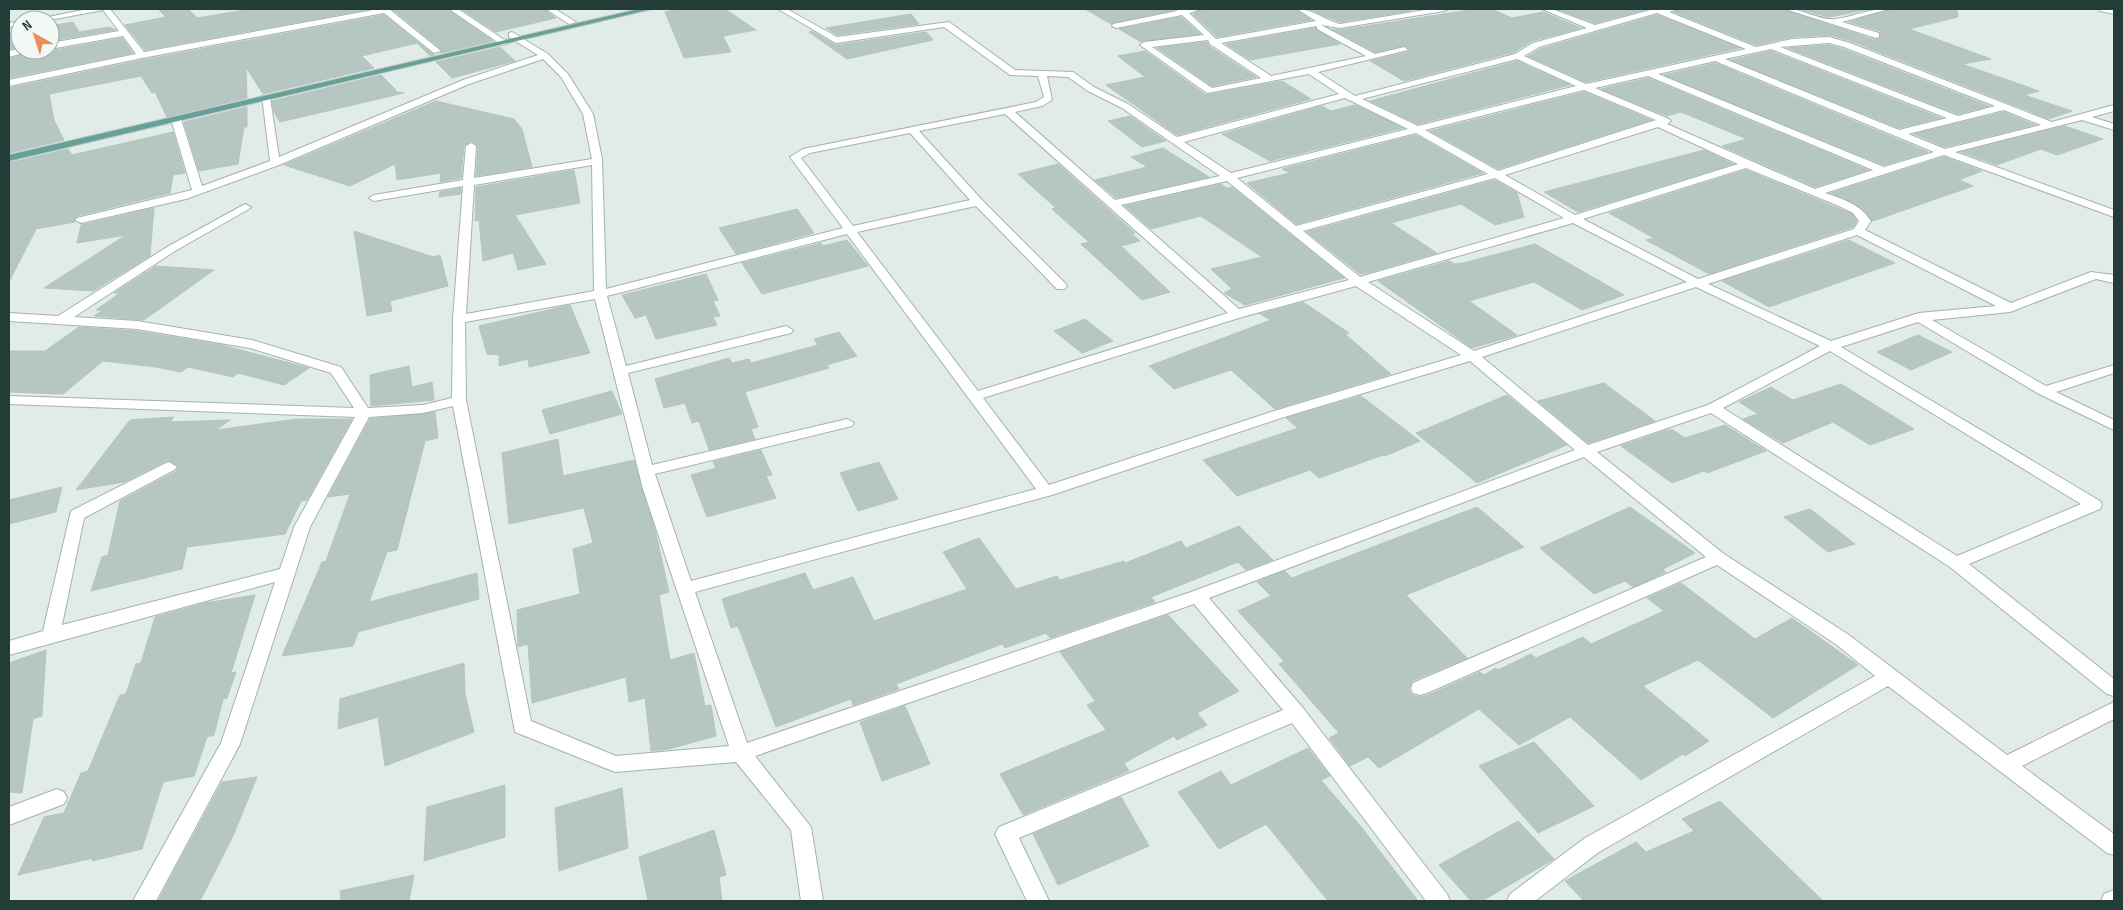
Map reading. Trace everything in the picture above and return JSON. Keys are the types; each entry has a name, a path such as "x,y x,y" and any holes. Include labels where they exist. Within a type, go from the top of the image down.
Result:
{"main road":[{"path":"9,158 176,120 625,9"},
{"path":"9,150 437,51 508,39 648,9"}],"street":[{"path":"60,16 100,9"},
{"path":"106,9 142,55"},
{"path":"9,83 142,55 384,9 437,51"},
{"path":"454,9 508,39 545,56 565,76 588,114 597,161 600,294 647,471 685,589 742,753 801,827 812,901"},
{"path":"550,9 572,22"},
{"path":"782,9 836,40 946,24 1014,73 1070,74 1091,89 1126,106 1178,140 1229,177 1359,282 1472,356 1718,558 1843,640 1889,677 2114,846"},
{"path":"1116,26 1181,10 1197,9"},
{"path":"1301,9 1324,22 1340,26 1422,10 1444,9"},
{"path":"1546,9 1597,29"},
{"path":"1178,140 1518,56 1536,45 1658,10 1674,9"},
{"path":"1789,9 1876,35"},
{"path":"1833,22 1885,9"},
{"path":"2103,9 2114,12"},
{"path":"1181,10 1212,39 1269,79"},
{"path":"1658,10 1753,49"},
{"path":"1324,22 1212,39 1144,45 1210,91 1404,50"},
{"path":"1314,23 1372,56"},
{"path":"60,44 125,33"},
{"path":"1113,204 1229,177 1646,72 1753,49 1807,40 1829,40 1847,45 2051,124"},
{"path":"1769,46 1958,119"},
{"path":"81,220 171,200 198,191 275,163 466,82 545,56"},
{"path":"1293,230 1496,174 1666,121 1584,87 1518,56"},
{"path":"1715,58 1944,152 2114,214"},
{"path":"1311,71 1349,97 1416,129 1576,220 1697,283 1830,346 2094,505 1956,563"},
{"path":"1646,72 1884,170"},
{"path":"1042,73 1049,98 1039,104 796,155 795,157 1046,491"},
{"path":"265,98 275,163"},
{"path":"1898,133 2005,107"},
{"path":"1815,193 1944,152 2114,108"},
{"path":"1008,111 1237,314"},
{"path":"2080,116 2114,127"},
{"path":"176,120 198,191"},
{"path":"685,589 1046,491 1276,415 1472,356 1858,231 1866,221 1863,215 1658,123"},
{"path":"912,130 978,202 1061,286"},
{"path":"471,146 459,319 459,400 522,726 615,764 742,753 1197,596 1586,451 1713,408 1830,346 1919,317 2010,308 2095,275 2114,279"},
{"path":"374,198 597,161"},
{"path":"975,396 1237,314 1359,282 1576,220 1747,164"},
{"path":"459,319 600,294 850,230 978,202"},
{"path":"59,320 175,246 245,207"},
{"path":"1858,231 2010,308"},
{"path":"9,317 137,325 252,344 328,366 341,375 364,413"},
{"path":"1919,317 2044,391 2114,426"},
{"path":"621,371 786,330"},
{"path":"2044,391 2114,369"},
{"path":"9,400 364,413 423,409 459,400"},
{"path":"1713,408 1956,563 2114,689"},
{"path":"144,901 230,744 302,527 364,413"},
{"path":"647,471 847,423"},
{"path":"51,635 77,515 169,467"},
{"path":"1420,688 1718,558"},
{"path":"9,648 51,635 288,573"},
{"path":"1197,596 1296,713 1439,901"},
{"path":"1518,901 1592,845 1889,677"},
{"path":"2007,764 2114,710"},
{"path":"1038,901 1006,834 1296,713"},
{"path":"9,816 57,798"}],"building":[{"path":"158,9 188,9 197,18 251,9 370,9 145,50 125,25 166,17"},
{"path":"392,9 447,9 493,41 441,53 442,50"},
{"path":"461,9 544,9 556,18 496,32"},
{"path":"680,9 725,9 756,30 723,36 731,52 684,58 665,12"},
{"path":"1085,9 1174,9 1174,10 1111,24"},
{"path":"1203,9 1295,9 1311,20 1217,37 1193,14"},
{"path":"1308,9 1410,9 1410,11 1340,22"},
{"path":"1476,9 1491,9 1512,18 1543,12 1581,28 1532,41 1514,52 1404,81 1370,61 1408,52 1410,50 1405,46 1375,52 1332,29 1340,30"},
{"path":"1557,9 1648,9 1595,23"},
{"path":"1680,9 1783,9 1875,40 1881,38 1880,31 1849,22 1891,9 1957,9 1958,17 1909,29 1991,59 1962,64 2039,91 2024,95 2072,111 2049,119 1851,41 1830,35 1792,37 1756,45 1674,12"},
{"path":"1799,9 1871,9 1829,17"},
{"path":"911,14 919,24 837,35 826,28"},
{"path":"384,15 434,55 430,56 417,43 362,56 374,68 263,94 246,67 247,98 167,117 155,92 152,93 141,76 49,94 54,120 64,140 9,153 9,88 142,60"},
{"path":"1657,15 1740,48 1586,82 1528,56 1540,49"},
{"path":"1181,17 1200,34 1141,42 1119,29"},
{"path":"73,22 79,32 109,27 116,30 60,39 60,24"},
{"path":"1315,28 1340,44 1250,60 1226,44"},
{"path":"812,31 836,45 926,32 933,40 847,59 809,32"},
{"path":"9,33 10,33 9,49"},
{"path":"122,38 133,53 9,78 9,59 60,60 60,49"},
{"path":"1207,42 1209,46 1256,77 1212,86 1157,48"},
{"path":"1829,45 1989,106 1958,114 1788,48"},
{"path":"500,47 515,61 452,78 436,62"},
{"path":"1145,51 1206,95 1282,81 1311,99 1177,135 1106,85 1145,77 1118,56"},
{"path":"1771,51 1941,118 1899,128 1731,60"},
{"path":"1517,61 1570,85 1418,124 1370,101"},
{"path":"1715,63 1928,152 1884,165 1664,75"},
{"path":"381,75 396,90 393,91 404,93 280,122 274,112 272,101"},
{"path":"1648,78 1868,170 1815,187 1722,146 1747,139 1681,112 1667,116 1601,89"},
{"path":"1584,92 1651,120 1498,169 1430,131"},
{"path":"436,101 514,119 522,129 532,167 476,176 478,146 472,141 464,146 461,178 440,182 441,173 397,180 395,164 350,186 284,165"},
{"path":"1355,105 1403,128 1270,161 1222,134 1322,106 1331,111"},
{"path":"247,107 247,127 244,127 238,164 199,171 184,122"},
{"path":"2004,112 2035,125 1945,147 1914,134"},
{"path":"1130,116 1166,141 1142,147 1108,121"},
{"path":"2065,126 2103,139 2057,155 2041,149 1997,165 1961,152"},
{"path":"173,132 185,173 173,175 170,193 77,216 74,219 75,222 36,229 9,282 9,163 68,149 72,155"},
{"path":"1416,135 1483,173 1296,224 1247,183 1290,173 1282,169"},
{"path":"1163,148 1209,177 1116,198 1095,180 1147,167 1131,157"},
{"path":"1704,150 1733,164 1578,212 1544,192"},
{"path":"1944,157 1982,171 1959,180 1973,186 1873,221 1857,205 1831,193"},
{"path":"1058,164 1135,233 1132,234 1140,241 1121,246 1170,292 1142,300 1081,244 1089,242 1052,209 1056,208 1018,174"},
{"path":"574,170 580,203 515,215 546,264 518,270 513,253 483,261 479,220 475,221 476,187"},
{"path":"1746,170 1852,214 1857,221 1853,227 1709,274 1646,240 1654,238 1609,213"},
{"path":"1495,180 1517,193 1524,217 1495,225 1461,204 1391,223 1437,253 1367,273 1360,274 1307,232"},
{"path":"1221,184 1227,188 1232,187 1344,278 1245,305 1224,293 1232,289 1211,269 1262,257 1201,216 1151,229 1125,206"},
{"path":"461,188 461,194 439,197 440,192"},
{"path":"154,208 150,256 93,291 44,288 126,235 77,243 81,225"},
{"path":"797,209 814,233 736,254 719,228"},
{"path":"354,231 433,257 440,255 448,286 390,301 392,311 367,316"},
{"path":"847,240 868,266 762,294 742,263 821,243 823,246"},
{"path":"1849,240 1895,263 1769,307 1722,281"},
{"path":"1535,244 1624,295 1582,310 1534,282 1469,301 1517,335 1472,348 1378,281 1449,261 1455,264 1463,263"},
{"path":"156,266 214,270 144,320 94,316 102,311 96,310 120,293 114,293"},
{"path":"706,274 718,300 713,301 720,316 713,317 717,325 656,339 646,315 635,318 622,295"},
{"path":"1303,302 1349,333 1345,334 1391,374 1275,409 1231,370 1174,389 1149,366 1271,320 1260,314"},
{"path":"570,305 590,353 529,367 528,359 499,366 499,355 487,354 479,326"},
{"path":"1085,319 1113,341 1082,353 1054,331"},
{"path":"79,327 137,331 222,345 309,368 284,385 238,373 233,377 188,367 181,372 103,361 63,394 9,392 9,351 45,351"},
{"path":"839,332 857,356 827,365 829,368 745,392 758,427 751,429 755,439 709,450 699,421 692,423 685,403 664,408 655,379 729,358 732,363 749,359 751,363 818,345 814,339"},
{"path":"1918,335 1952,352 1911,370 1877,352"},
{"path":"409,366 412,387 432,382 434,400 371,406 370,375"},
{"path":"1604,383 1655,421 1588,443 1538,401"},
{"path":"1841,384 1914,429 1870,445 1833,422 1783,443 1743,419 1758,414 1739,402 1771,387 1793,400"},
{"path":"612,391 622,414 550,434 542,410"},
{"path":"1507,395 1567,445 1477,483 1416,433"},
{"path":"1361,396 1420,441 1385,456 1383,455 1319,478 1310,470 1237,496 1203,460 1298,428 1286,418"},
{"path":"435,412 438,438 425,441 397,550 387,552 369,602 477,573 479,599 358,632 353,646 282,656 322,562 326,561 350,494 328,497 370,419"},
{"path":"174,417 170,422 230,420 216,430 297,419 352,419 307,500 301,501 285,534 187,547 182,569 91,591 102,557 108,555 120,501 175,472 179,467 168,460 124,482 76,490 130,420"},
{"path":"1725,425 1766,451 1707,473 1704,471 1672,483 1621,446 1667,430 1673,430 1685,438"},
{"path":"558,439 563,476 634,460 656,534 669,592 659,595 670,660 694,653 705,706 711,705 716,736 669,749 651,751 645,698 629,702 626,677 532,703 528,644 518,647 517,610 580,594 573,549 593,543 584,508 509,524 502,453"},
{"path":"761,450 772,475 766,476 776,498 707,517 691,475 716,468 713,462"},
{"path":"879,462 898,499 858,511 840,473"},
{"path":"62,487 56,512 9,524 9,500"},
{"path":"1477,507 1524,547 1406,595 1467,658 1412,681 1409,689 1412,695 1419,697 1428,695 1480,672 1484,675 1531,654 1536,658 1583,637 1591,644 1664,611 1647,598 1681,583 1755,639 1792,618 1858,665 1773,718 1698,660 1643,686 1709,741 1685,756 1683,754 1641,780 1570,717 1519,745 1479,709 1379,768 1368,757 1350,766 1329,738 1339,733 1279,664 1284,661 1238,611 1271,596 1257,582 1285,571 1292,578"},
{"path":"1630,507 1695,553 1663,569 1666,572 1633,587 1625,581 1594,594 1540,548"},
{"path":"1810,509 1855,544 1828,552 1784,517"},
{"path":"1239,526 1273,560 1246,570 1238,562 1151,597 1155,602 1050,638 1046,633 1005,648 1002,644 896,684 899,689 853,705 851,699 776,727 738,626 731,628 722,599 805,573 813,590 853,577 874,621 967,589 943,552 979,538 1016,589 1057,576 1060,580 1124,561 1125,563 1181,541 1186,548"},
{"path":"255,595 231,673 236,672 227,698 223,699 214,735 207,737 194,776 163,782 142,849 18,875 44,817 64,813 81,773 88,771 120,695 126,694 136,664 141,663 155,617 205,603"},
{"path":"1168,615 1239,691 1197,713 1207,725 1177,740 1174,736 1124,763 1129,771 1023,815 1000,774 1106,730 1087,705 1095,701 1060,652"},
{"path":"46,650 42,716 33,719 22,793 9,792 9,663"},
{"path":"464,663 465,694 474,732 385,766 378,717 338,729 340,699"},
{"path":"905,706 930,764 882,781 860,722"},
{"path":"1534,742 1594,806 1538,833 1479,766"},
{"path":"1308,748 1330,776 1321,780 1362,828 1418,901 1328,901 1266,824 1219,849 1178,792 1221,771 1231,785"},
{"path":"257,777 233,836 200,901 158,901 222,782"},
{"path":"505,785 505,837 424,861 427,807"},
{"path":"622,788 628,848 559,871 555,808"},
{"path":"1121,797 1149,846 1058,885 1033,834"},
{"path":"1720,801 1823,901 1584,901 1565,881 1636,842 1646,852 1694,831 1682,819"},
{"path":"1518,821 1554,859 1482,901 1471,901 1439,865"},
{"path":"714,830 726,875 719,877 722,901 648,901 639,857"},
{"path":"414,875 409,901 341,901 340,891"}]}
